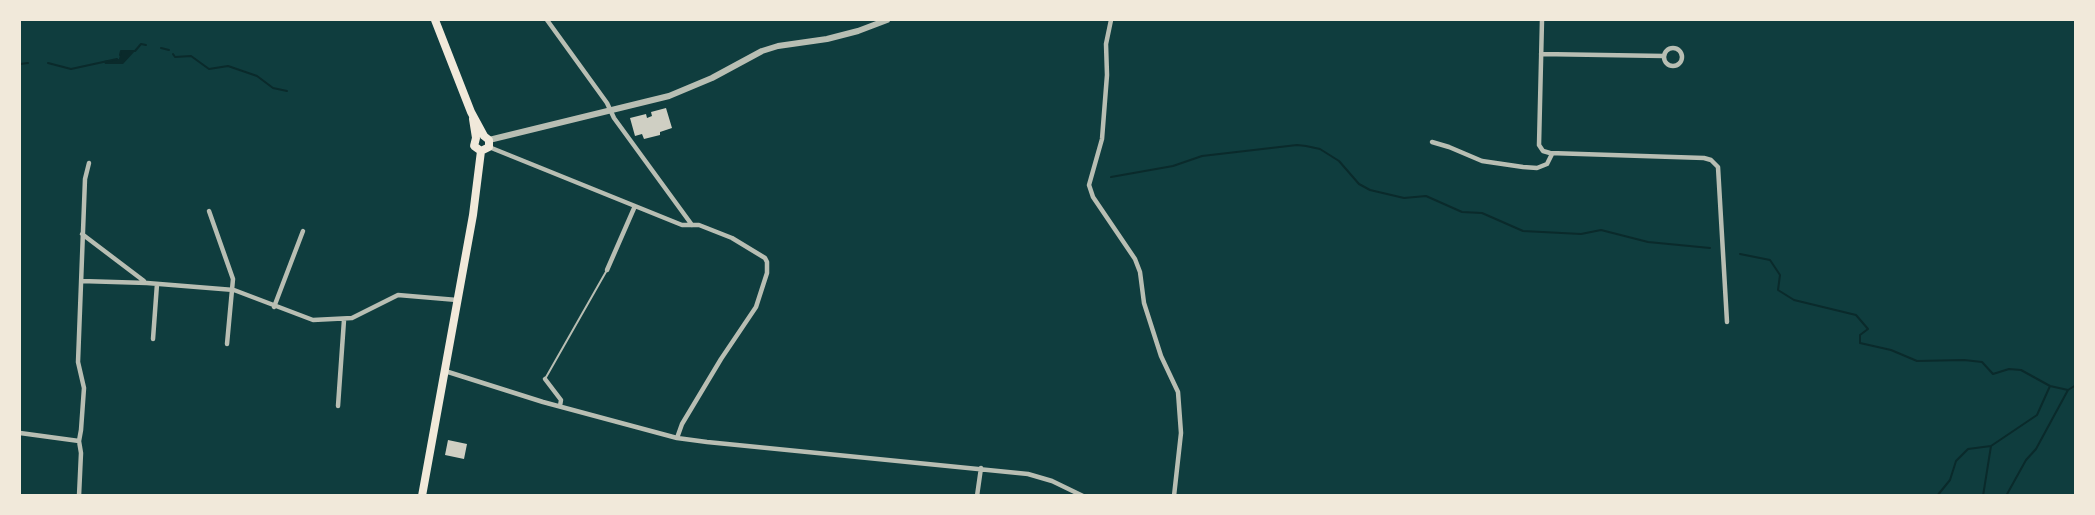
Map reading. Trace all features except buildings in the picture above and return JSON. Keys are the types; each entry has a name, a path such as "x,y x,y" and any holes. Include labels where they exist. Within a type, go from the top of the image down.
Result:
{"main road":[{"path":"422,495 484,142 435,20"}],"street":[{"path":"547,20 692,225"},
{"path":"484,142 669,96 711,78 762,51 778,46 827,39 888,20"},
{"path":"1111,20 1107,35 1107,75 1102,139 1089,185 1093,197 1135,259 1140,272 1144,303 1157,345 1178,392 1181,433 1174,495"},
{"path":"1542,20 1539,145 1543,151 1552,154 1712,160 1718,167 1727,322"},
{"path":"1675,48 1681,51 1683,57 1678,65 1671,66 1666,62 1664,56 1667,50 1675,48"},
{"path":"1541,54 1664,56"},
{"path":"484,142 682,225 699,225 732,238 765,258 768,268 756,307 698,397 682,424 677,438"},
{"path":"1432,142 1482,161 1523,167 1537,168 1546,164 1552,154"},
{"path":"79,495 81,453 79,441 84,388 78,362 85,179 89,163"},
{"path":"606,270 635,206"},
{"path":"209,211 233,279 234,290 227,344"},
{"path":"274,307 303,231"},
{"path":"82,234 147,283"},
{"path":"81,281 147,283 234,290 313,321 352,318 398,295 457,300"},
{"path":"153,339 157,284"},
{"path":"338,406 344,320"},
{"path":"445,371 471,381 677,438 981,468 1042,477 1083,495"},
{"path":"545,379 561,400 560,406"},
{"path":"20,433 79,441"},
{"path":"977,495 981,468"}],"lane":[{"path":"545,379 606,270"}],"water":[{"path":"121,51 135,51 123,64 105,64 104,61 119,59"}],"waterway":[{"path":"120,55 121,51 135,51 141,44 146,45"},
{"path":"161,48 169,50"},
{"path":"173,54 175,57 191,56 209,69 228,66 257,76 273,88 287,91"},
{"path":"48,63 71,69 117,59"},
{"path":"20,64 28,63"},
{"path":"1111,177 1173,166 1202,156 1297,145 1306,146 1320,149 1339,161 1359,184 1370,190 1404,198 1426,196 1462,212 1482,213 1523,231 1581,234 1601,230 1648,242 1710,248"},
{"path":"1740,254 1770,260 1780,275 1778,290 1794,300 1856,315 1868,329 1860,335 1860,343 1891,350 1917,361 1982,362 1993,374 2009,369 2021,370 2050,386 2068,390 2076,385"},
{"path":"1983,496 1991,446 2037,415 2050,386"},
{"path":"2006,496 2026,460 2036,449 2068,390"},
{"path":"1937,496 1950,480 1956,461 1968,449 1991,446"}]}
